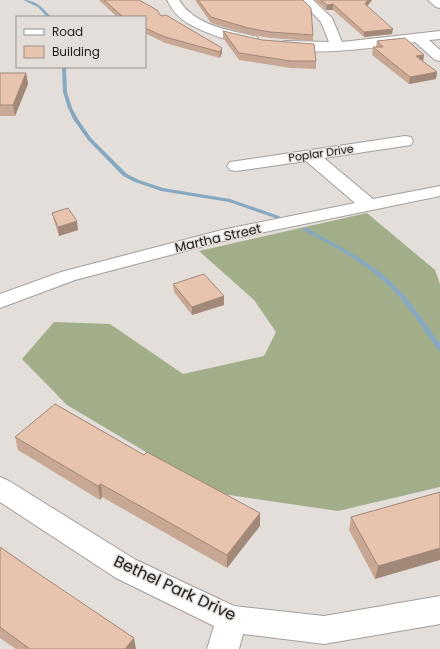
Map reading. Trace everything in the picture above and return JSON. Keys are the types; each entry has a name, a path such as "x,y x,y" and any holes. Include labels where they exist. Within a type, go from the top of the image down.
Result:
{"street":[{"path":"173,0 184,14 202,25 234,36 269,43 300,46 337,46 440,35"},
{"path":"306,0 327,21 337,46"},
{"path":"434,0 440,4"},
{"path":"418,38 440,57"},
{"name":"Poplar Drive","path":"236,166 405,141"},
{"path":"310,155 370,206"},
{"name":"Martha Street","path":"0,301 68,276 229,234 440,191"},
{"name":"Bethel Park Drive","path":"0,488 126,569 231,619 324,630 440,610"},
{"path":"223,649 231,619"}],"green space":[{"path":"367,213 435,270 440,284 440,487 338,511 215,493 67,405 22,359 54,322 110,324 183,374 264,356 276,332 254,300 199,251"}],"building":[{"path":"104,0 139,0 157,10 161,16 166,15 222,48 220,52 165,37 146,28 146,16 122,16"},
{"path":"198,0 303,0 311,8 313,35 270,32 248,28 211,17"},
{"path":"321,0 368,0 365,4 393,29 364,32 333,4 327,5"},
{"path":"223,31 262,40 314,44 316,61 291,61 239,53"},
{"path":"405,38 424,55 416,56 437,72 410,77 373,47 383,47 377,41"},
{"path":"0,73 26,73 13,105 0,105"},
{"path":"68,208 77,221 58,227 52,213"},
{"path":"204,274 224,296 192,307 173,284"},
{"path":"55,404 144,455 147,452 260,513 227,555 101,484 98,486 15,437"},
{"path":"440,492 440,548 378,566 351,517"},
{"path":"0,547 134,638 125,649 30,649 0,627"}],"waterway":[{"path":"25,0 39,6 48,16"},
{"path":"64,68 65,92 70,108 82,130 125,175 163,190 230,201 277,217"},
{"path":"305,229 353,256 386,280 419,318 440,349"}]}
